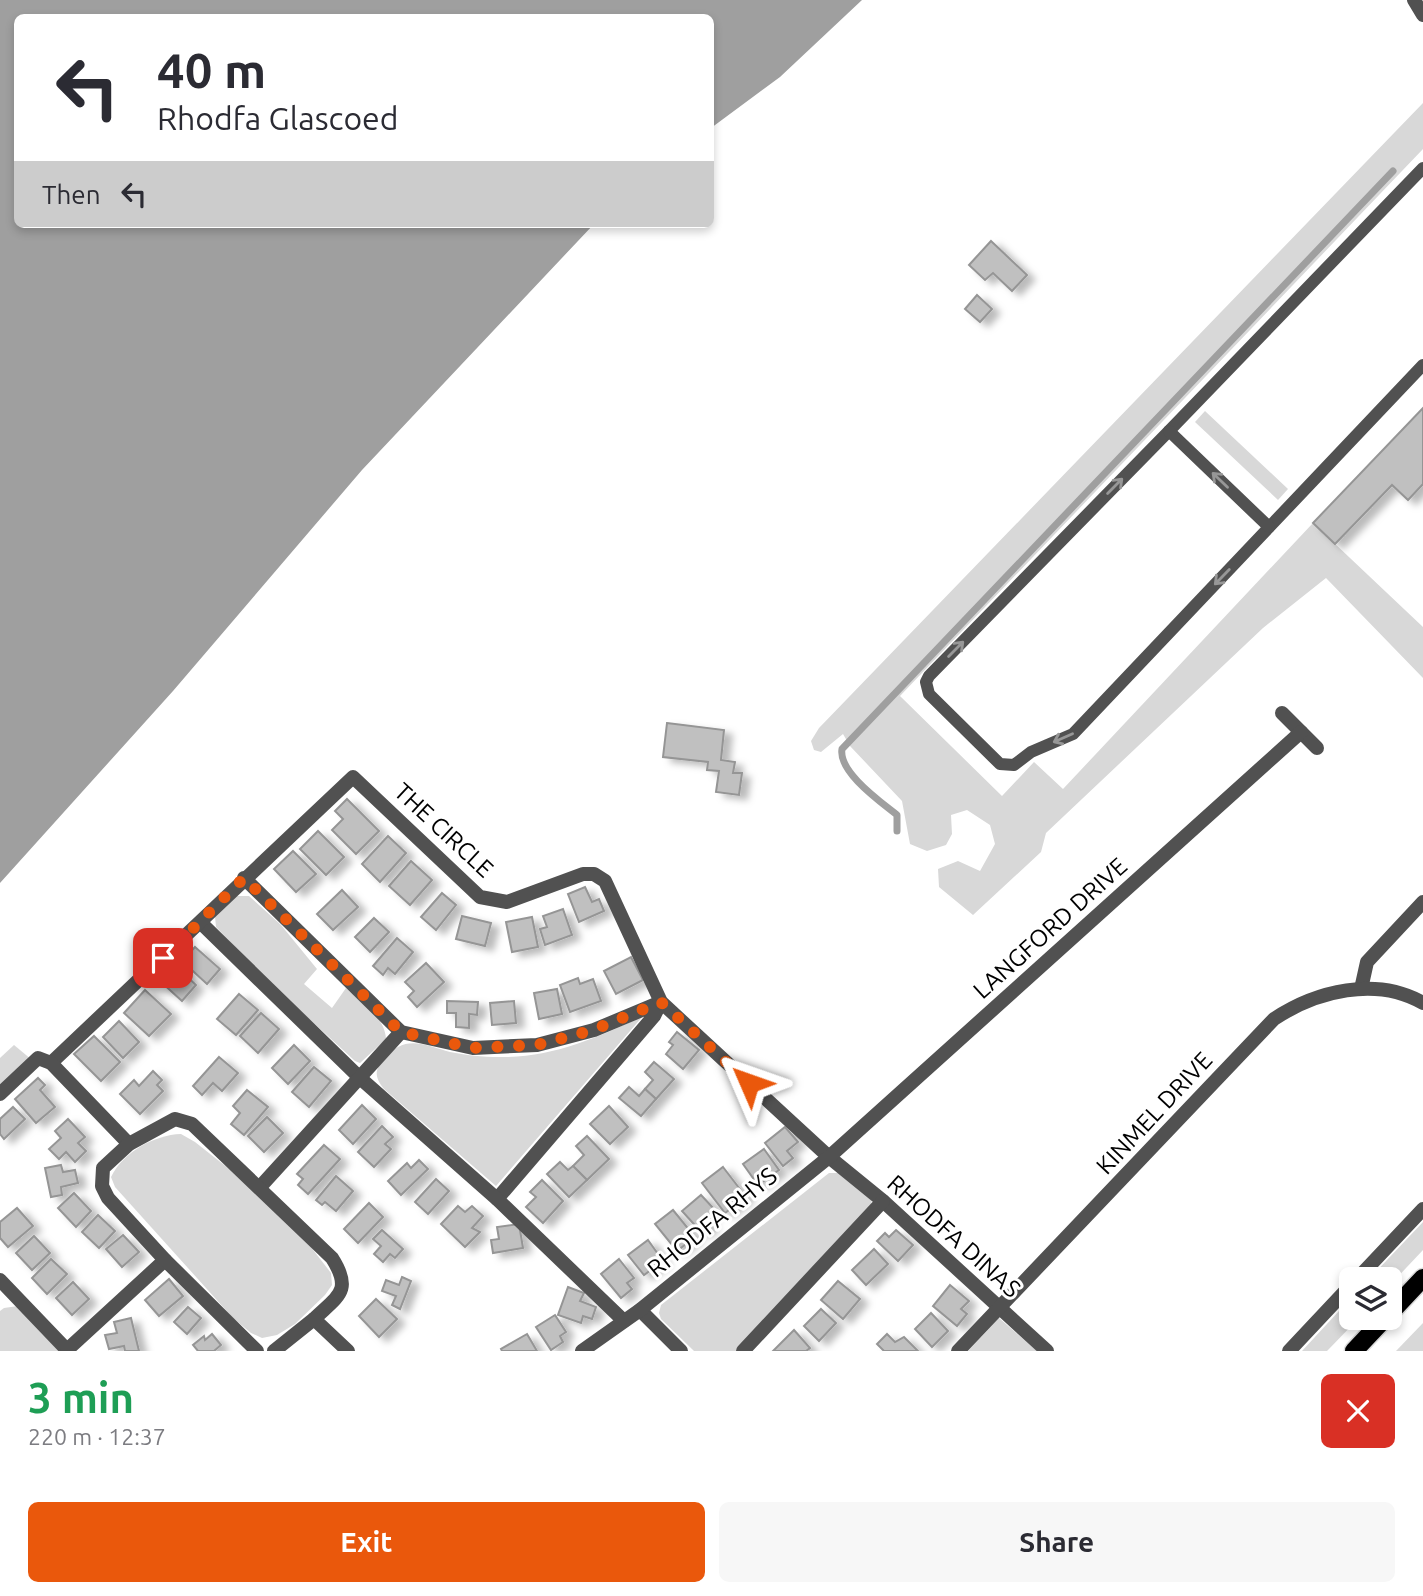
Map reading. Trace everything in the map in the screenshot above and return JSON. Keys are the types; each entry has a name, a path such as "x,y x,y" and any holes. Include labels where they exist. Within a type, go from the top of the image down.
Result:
{"main road":[{"path":"1402,1300 1423,1278"},
{"path":"1354,1351 1374,1330"}],"street":[{"path":"1414,0 1423,15"},
{"path":"1282,713 1317,748"},
{"name":"LANGFORD DRIVE","path":"829,1157 1301,732"},
{"name":"THE CIRCLE","path":"244,878 353,777 480,897 506,902 583,874 594,874 605,881 661,1002 829,1157"},
{"path":"51,1063 201,923 244,878 401,1032 473,1048 537,1045 593,1030 661,1002"},
{"path":"1361,989 1367,962 1423,902"},
{"path":"201,923 360,1078 497,1199 624,1321"},
{"name":"KINMEL DRIVE","path":"958,1351 1274,1019 1295,1005 1320,996 1361,989 1387,991 1423,1003"},
{"path":"497,1199 654,1016 661,1002"},
{"path":"260,1187 401,1032"},
{"path":"0,1094 38,1058 51,1063 129,1144"},
{"path":"257,1351 165,1260 108,1198 102,1186 103,1168 129,1144 175,1119 192,1124 260,1187 332,1258 341,1273 340,1295 274,1351"},
{"name":"RHODFA DINAS","path":"829,1157 883,1201 1047,1351"},
{"name":"RHODFA RHYS","path":"583,1351 640,1310 829,1157"},
{"path":"743,1351 883,1201"},
{"path":"1367,1267 1423,1209"},
{"path":"0,1280 67,1350 165,1260"},
{"path":"0,1303 12,1293"},
{"path":"1289,1351 1339,1298"},
{"path":"640,1310 681,1351"},
{"path":"314,1319 348,1351"}],"lane":[{"path":"1423,168 929,676 926,682 929,694 1000,764 1014,765 1031,752 1073,734 1423,365"},
{"path":"1169,431 1269,527"}],"shaded area":[{"path":"0,0 862,0 780,77 714,126 714,14 14,14 14,228 590,228 362,470 173,691 0,883"},
{"path":"1423,103 1423,149 900,696 1002,796 1034,762 1063,789 1313,523 1423,627 1423,678 1326,578 1263,628 1046,833 1041,852 973,915 939,887 938,869 958,861 980,871 995,844 990,825 967,810 951,815 952,834 946,845 927,851 910,844 902,801 850,746 843,734 821,752 814,750 811,741 819,728"},
{"path":"1205,411 1288,489 1278,500 1195,422"},
{"path":"235,896 249,896 281,925 317,969 304,984 332,1008 346,988 377,1017 385,1031 386,1039 360,1063 267,980 216,927 215,916"},
{"path":"643,1016 496,1186 384,1089 377,1076 377,1069 382,1062 394,1049 404,1044 431,1046 474,1056 537,1054 573,1045"},
{"path":"14,1045 32,1060 0,1089 0,1058"},
{"path":"181,1134 233,1172 307,1242 331,1273 332,1285 325,1295 295,1324 277,1335 262,1338 251,1333 233,1318 115,1187 111,1177 131,1153 150,1141"},
{"path":"829,1173 840,1173 872,1198 871,1206 736,1351 694,1351 661,1319 661,1305"},
{"path":"1423,1222 1423,1250 1402,1272 1402,1267 1380,1267"},
{"path":"18,1306 59,1351 0,1351 0,1311"},
{"path":"1339,1311 1339,1330 1347,1330 1327,1351 1302,1351"},
{"path":"999,1318 1037,1351 968,1351"},
{"path":"1423,1323 1423,1351 1396,1351"}],"building":[{"path":"991,241 1027,275 1012,291 993,273 985,280 969,265"},
{"path":"977,295 992,309 980,322 965,309"},
{"path":"1423,408 1423,484 1408,500 1392,485 1335,544 1313,523"},
{"path":"667,723 724,730 721,760 735,762 733,773 742,773 739,795 716,792 719,771 707,770 708,762 663,757"},
{"path":"347,799 379,831 356,854 332,830 343,819 335,811"},
{"path":"318,831 344,857 326,875 300,849"},
{"path":"388,836 406,853 380,882 362,864"},
{"path":"293,851 316,874 296,892 274,869"},
{"path":"411,861 432,880 410,905 389,886"},
{"path":"585,887 592,902 599,899 604,911 579,922 568,894"},
{"path":"342,890 358,907 333,930 317,914"},
{"path":"442,893 456,905 436,930 421,917"},
{"path":"563,909 572,935 545,945 540,929 547,927 543,916"},
{"path":"462,916 491,923 485,946 456,939"},
{"path":"532,917 538,947 512,952 506,922"},
{"path":"374,918 389,932 370,952 355,937"},
{"path":"397,938 413,952 395,974 388,968 383,975 373,966"},
{"path":"195,947 220,969 207,984 182,961"},
{"path":"631,957 643,980 616,994 604,971"},
{"path":"426,963 444,982 417,1007 408,997 414,991 405,982"},
{"path":"176,966 196,985 182,1001 161,982"},
{"path":"578,978 580,984 593,979 601,1001 570,1012 560,985"},
{"path":"557,989 562,1014 539,1019 534,993"},
{"path":"145,990 171,1014 149,1036 124,1013"},
{"path":"239,994 258,1010 236,1035 217,1019"},
{"path":"447,1001 478,1002 477,1015 469,1014 469,1028 456,1027 456,1013 447,1013"},
{"path":"514,1001 516,1023 492,1025 490,1003"},
{"path":"261,1013 279,1029 258,1053 240,1036"},
{"path":"119,1021 139,1042 123,1058 103,1037"},
{"path":"677,1032 699,1050 683,1069 666,1054 673,1045 669,1042"},
{"path":"94,1036 120,1062 101,1081 74,1054"},
{"path":"294,1045 310,1061 288,1084 272,1068"},
{"path":"219,1057 238,1073 222,1091 213,1083 202,1095 193,1086"},
{"path":"654,1062 674,1079 656,1099 645,1089 653,1080 645,1072"},
{"path":"314,1067 331,1081 309,1107 292,1092"},
{"path":"153,1071 162,1080 157,1085 163,1091 140,1114 120,1094 134,1080 139,1086"},
{"path":"38,1078 45,1085 40,1090 55,1107 36,1123 15,1099"},
{"path":"629,1087 639,1096 645,1089 656,1099 641,1116 619,1098"},
{"path":"247,1090 268,1107 244,1135 231,1124 240,1113 233,1106"},
{"path":"362,1105 376,1119 353,1144 339,1130"},
{"path":"609,1106 628,1127 610,1144 590,1124"},
{"path":"13,1107 25,1119 4,1139 0,1134 0,1119"},
{"path":"267,1117 283,1133 264,1152 248,1136"},
{"path":"68,1119 85,1137 78,1143 86,1151 75,1162 66,1152 59,1159 49,1149 61,1138 55,1131"},
{"path":"382,1126 393,1137 385,1144 391,1149 374,1167 358,1152"},
{"path":"785,1127 798,1142 787,1151 793,1158 783,1166 765,1143"},
{"path":"587,1136 609,1159 587,1180 573,1166 584,1155 576,1146"},
{"path":"324,1145 340,1159 308,1194 298,1185 303,1179 297,1174"},
{"path":"764,1149 779,1170 758,1185 743,1164"},
{"path":"419,1160 428,1169 401,1195 388,1181 407,1163 411,1168"},
{"path":"560,1162 568,1170 573,1166 587,1180 569,1197 547,1174"},
{"path":"61,1165 63,1172 75,1170 78,1183 61,1187 62,1195 51,1197 45,1168"},
{"path":"723,1167 746,1197 725,1213 702,1183"},
{"path":"336,1176 353,1191 336,1211 325,1202 322,1205 316,1200"},
{"path":"436,1179 449,1191 428,1214 415,1202"},
{"path":"542,1180 563,1201 543,1223 526,1207 536,1197 530,1192"},
{"path":"74,1193 91,1211 76,1227 58,1208"},
{"path":"701,1195 715,1210 705,1219 711,1225 702,1233 682,1211"},
{"path":"369,1203 383,1217 358,1243 344,1229"},
{"path":"458,1206 465,1212 472,1206 483,1216 472,1228 480,1232 465,1247 441,1224"},
{"path":"17,1208 33,1226 8,1247 0,1238 0,1222"},
{"path":"673,1210 695,1237 677,1251 655,1224"},
{"path":"98,1215 115,1231 99,1248 82,1232"},
{"path":"519,1224 523,1248 493,1253 491,1240 499,1239 497,1227"},
{"path":"382,1230 403,1249 395,1258 390,1254 383,1262 374,1254 381,1246 373,1239"},
{"path":"896,1230 913,1245 898,1261 877,1241 885,1233 889,1237"},
{"path":"123,1235 139,1252 122,1267 106,1249"},
{"path":"34,1236 50,1253 32,1270 16,1253"},
{"path":"648,1240 663,1261 644,1275 628,1255"},
{"path":"874,1249 888,1264 866,1285 852,1270"},
{"path":"51,1259 67,1274 47,1294 32,1278"},
{"path":"619,1259 634,1278 627,1283 632,1289 621,1298 601,1274"},
{"path":"402,1277 411,1281 400,1309 392,1305 396,1296 382,1291 386,1280 399,1285"},
{"path":"169,1279 183,1296 159,1316 145,1300"},
{"path":"838,1281 860,1299 843,1319 821,1300"},
{"path":"73,1282 89,1299 72,1315 56,1298"},
{"path":"950,1285 969,1301 961,1309 967,1314 957,1326 933,1306"},
{"path":"568,1287 584,1293 580,1301 596,1307 592,1319 583,1316 581,1323 558,1315"},
{"path":"376,1299 397,1319 379,1337 359,1316"},
{"path":"188,1307 201,1318 187,1334 174,1322"},
{"path":"821,1309 836,1323 819,1341 804,1326"},
{"path":"931,1313 948,1331 932,1347 915,1329"},
{"path":"555,1315 566,1332 560,1336 563,1342 551,1350 536,1327"},
{"path":"131,1318 139,1351 125,1351 124,1346 109,1349 105,1335 117,1333 114,1322"},
{"path":"794,1330 810,1348 806,1351 773,1351"},
{"path":"212,1334 221,1345 214,1351 198,1351 193,1345 204,1336 205,1340"},
{"path":"527,1334 537,1351 502,1351 501,1349"},
{"path":"887,1334 895,1342 904,1337 918,1351 884,1351 877,1344"}],"waterway":[{"path":"897,831 897,815 853,777 843,758 842,749 1393,171"}],"route":[{"path":"163,958 244,878 401,1032 473,1048 537,1045 593,1030 661,1002 749,1083"}]}
